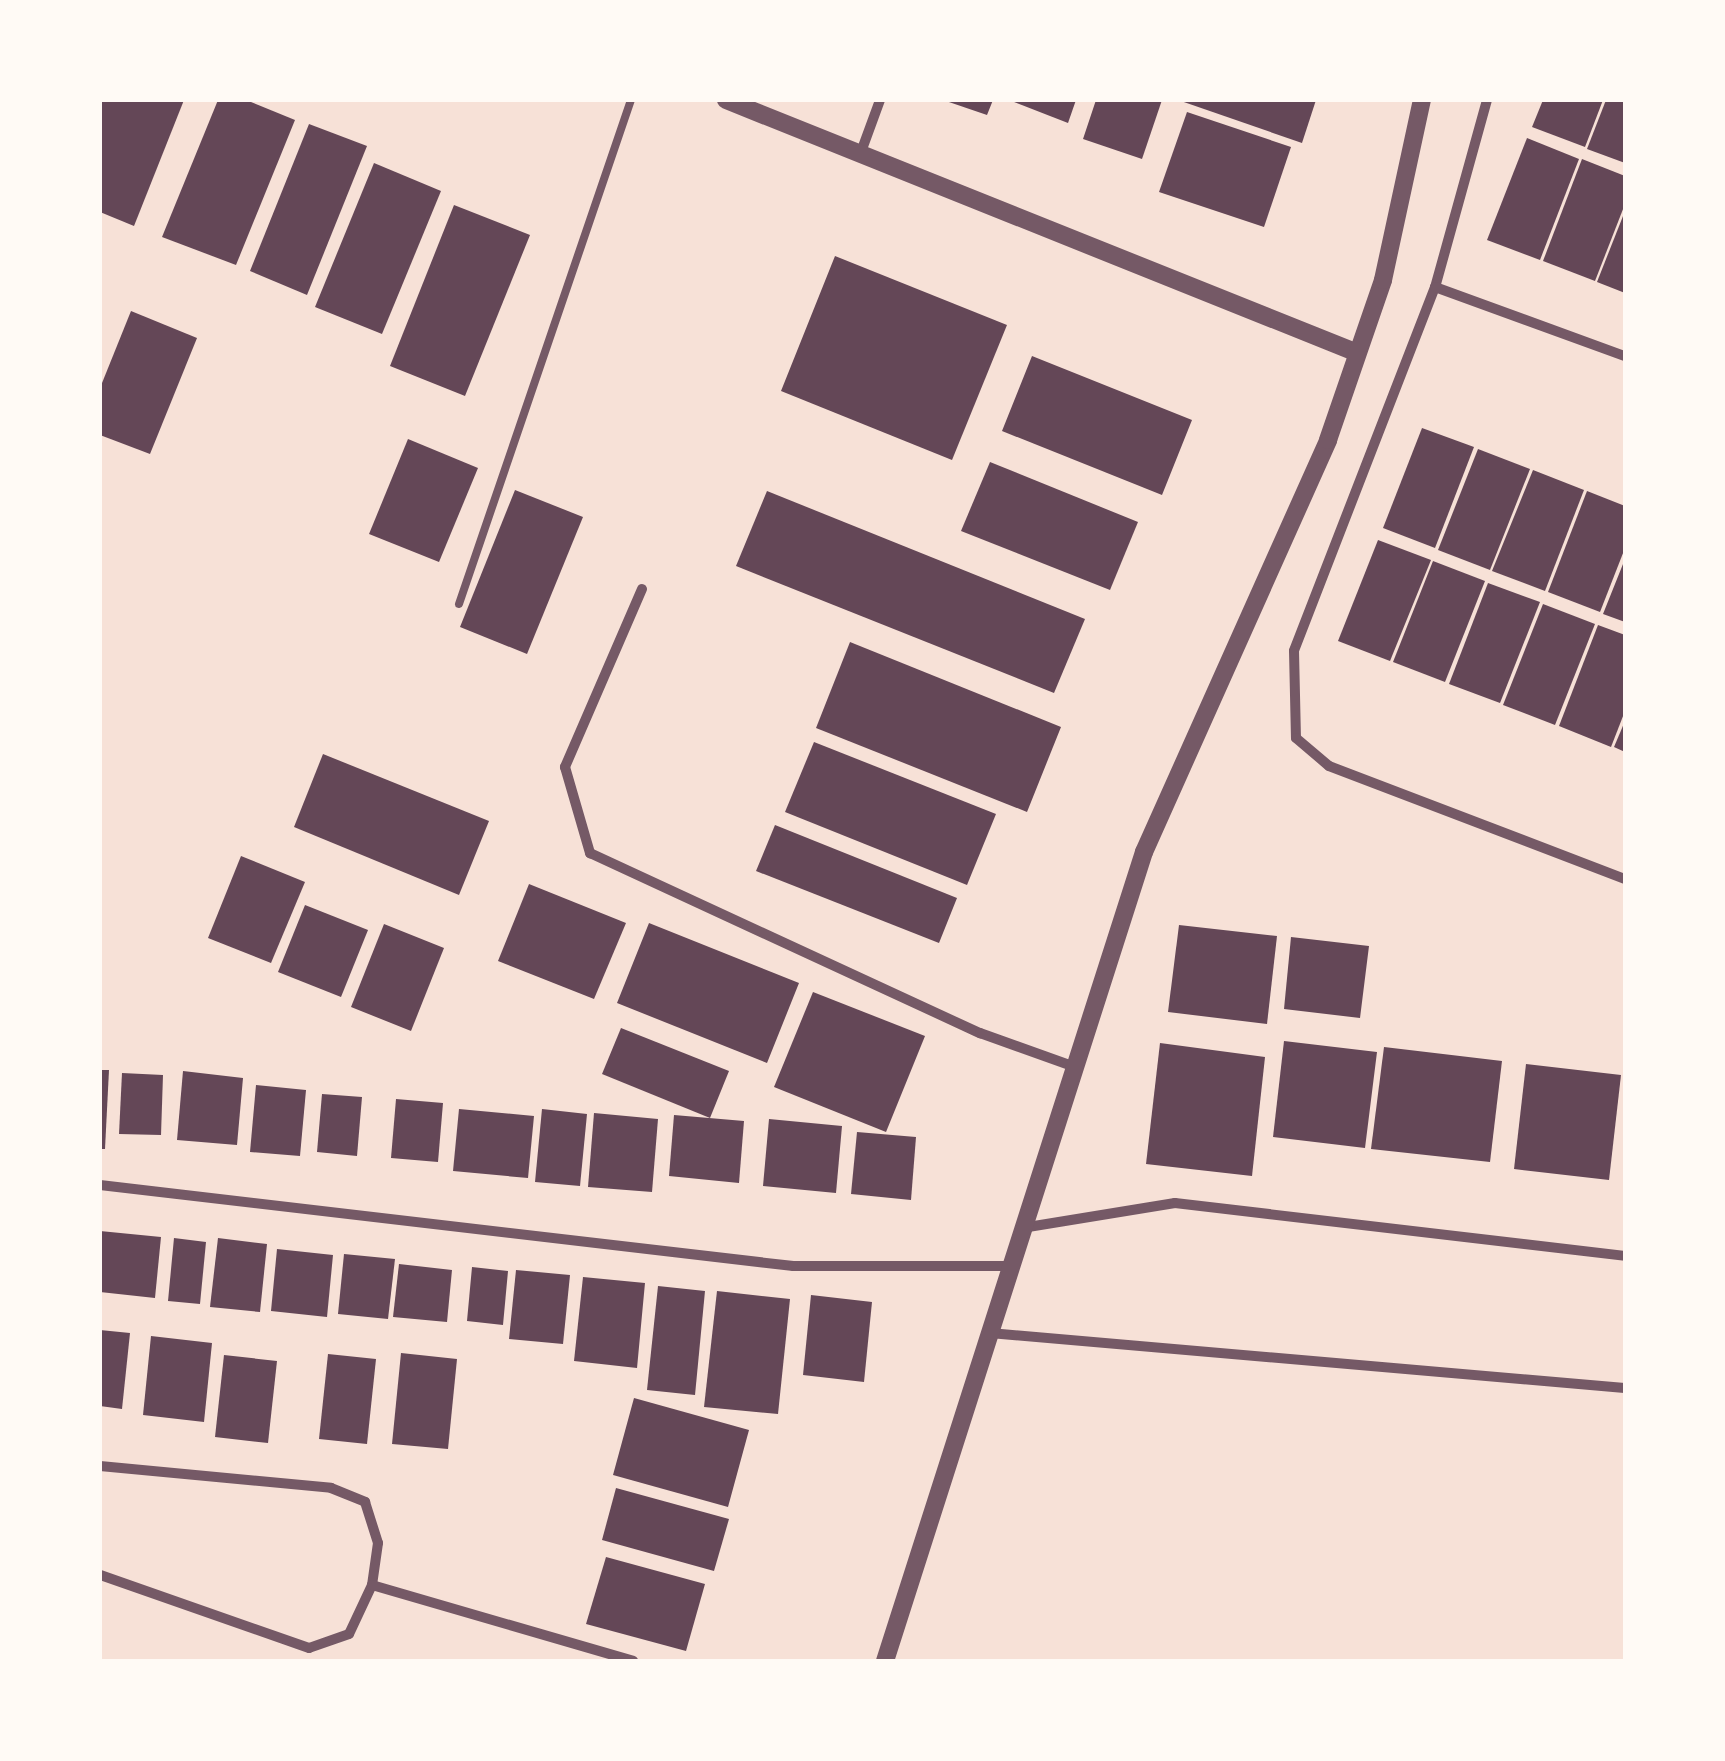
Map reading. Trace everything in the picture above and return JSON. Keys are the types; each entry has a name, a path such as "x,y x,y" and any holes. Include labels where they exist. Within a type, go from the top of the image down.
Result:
{"street":[{"path":"726,100 1355,352"},
{"path":"860,152 880,100"},
{"path":"884,1661 1072,1066 1144,852 1328,440 1382,280 1422,100"},
{"path":"1487,100 1435,288 1294,651 1296,738 1329,766 1625,879"},
{"path":"1435,288 1625,356"},
{"path":"642,589 565,768 590,853 980,1034 1072,1066"},
{"path":"100,1186 793,1266 1009,1266"},
{"path":"1022,1228 1175,1203 1625,1256"},
{"path":"990,1333 1625,1388"},
{"path":"100,1466 331,1488 365,1502 376,1518 372,1585 348,1634 310,1648 100,1575"},
{"path":"372,1585 633,1661"}],"lane":[{"path":"459,604 631,100"}],"building":[{"path":"100,100 184,100 134,226 100,212"},
{"path":"218,100 246,100 295,120 236,265 162,237"},
{"path":"943,100 993,100 987,115"},
{"path":"1009,100 1076,100 1068,123"},
{"path":"1096,100 1162,100 1142,159 1083,139"},
{"path":"1178,100 1316,100 1302,143"},
{"path":"1543,100 1603,100 1585,147 1532,127"},
{"path":"1606,100 1625,100 1625,163 1587,149"},
{"path":"1187,112 1291,147 1264,227 1159,192"},
{"path":"309,124 367,146 307,295 250,271"},
{"path":"1527,138 1579,159 1540,260 1487,240"},
{"path":"1582,159 1625,176 1625,204 1595,281 1543,261"},
{"path":"374,163 441,191 382,334 315,307"},
{"path":"454,205 530,235 465,396 390,366"},
{"path":"1625,211 1625,293 1597,282"},
{"path":"835,256 1007,325 952,460 781,391"},
{"path":"131,311 197,338 150,454 100,435 100,388"},
{"path":"1032,356 1192,420 1162,495 1002,431"},
{"path":"1422,428 1474,447 1435,548 1383,528"},
{"path":"408,439 478,468 439,562 369,534"},
{"path":"1478,449 1530,469 1490,570 1438,550"},
{"path":"990,462 1138,522 1110,590 961,531"},
{"path":"1533,470 1584,490 1545,591 1492,571"},
{"path":"515,490 583,517 527,654 460,627"},
{"path":"767,491 1085,619 1054,693 736,566"},
{"path":"1587,491 1625,506 1625,548 1600,612 1548,592"},
{"path":"1378,540 1431,560 1390,661 1338,641"},
{"path":"1625,559 1625,622 1603,614"},
{"path":"1433,561 1485,581 1445,682 1393,662"},
{"path":"1488,583 1540,602 1500,703 1449,684"},
{"path":"1543,604 1595,624 1555,725 1503,705"},
{"path":"1598,625 1625,635 1625,711 1611,747 1559,726"},
{"path":"850,642 1061,727 1027,812 816,728"},
{"path":"1625,721 1625,752 1614,747"},
{"path":"814,742 996,814 967,885 785,812"},
{"path":"323,754 489,821 459,895 294,827"},
{"path":"775,825 957,898 939,943 756,871"},
{"path":"241,856 305,882 271,963 208,938"},
{"path":"529,884 626,923 594,999 498,961"},
{"path":"305,905 368,930 341,997 278,972"},
{"path":"649,923 799,983 767,1063 617,1003"},
{"path":"384,924 444,948 411,1031 351,1007"},
{"path":"1179,925 1277,936 1267,1024 1168,1012"},
{"path":"1291,937 1369,946 1360,1018 1284,1009"},
{"path":"813,992 925,1036 886,1132 774,1087"},
{"path":"621,1028 729,1071 710,1118 602,1074"},
{"path":"1284,1041 1377,1052 1365,1148 1273,1137"},
{"path":"1160,1043 1265,1057 1252,1176 1146,1164"},
{"path":"1384,1047 1502,1061 1490,1162 1371,1149"},
{"path":"1526,1064 1621,1075 1609,1180 1514,1169"},
{"path":"100,1070 109,1070 105,1149 100,1149"},
{"path":"183,1071 243,1078 237,1145 177,1140"},
{"path":"122,1073 163,1075 161,1135 119,1134"},
{"path":"256,1085 306,1090 300,1156 250,1152"},
{"path":"322,1094 362,1097 357,1156 317,1152"},
{"path":"396,1099 443,1103 438,1162 391,1158"},
{"path":"459,1109 534,1116 528,1178 453,1171"},
{"path":"542,1109 587,1114 580,1186 535,1182"},
{"path":"594,1113 658,1119 652,1192 588,1187"},
{"path":"674,1115 744,1121 739,1183 669,1176"},
{"path":"769,1119 842,1126 836,1193 763,1186"},
{"path":"857,1132 916,1137 911,1200 851,1194"},
{"path":"100,1231 161,1237 155,1298 100,1292"},
{"path":"174,1238 206,1242 200,1304 168,1301"},
{"path":"218,1238 267,1244 260,1312 210,1307"},
{"path":"277,1249 333,1255 327,1317 271,1311"},
{"path":"344,1254 395,1259 388,1319 338,1314"},
{"path":"399,1264 452,1270 447,1322 393,1317"},
{"path":"472,1267 508,1271 503,1325 467,1321"},
{"path":"516,1270 570,1275 563,1344 509,1339"},
{"path":"583,1277 645,1283 637,1368 574,1361"},
{"path":"658,1286 705,1291 695,1395 647,1390"},
{"path":"717,1291 790,1299 778,1414 704,1407"},
{"path":"811,1295 872,1302 864,1382 803,1375"},
{"path":"100,1330 130,1333 122,1409 100,1406"},
{"path":"151,1336 212,1343 204,1422 143,1415"},
{"path":"401,1353 457,1359 448,1449 392,1444"},
{"path":"328,1354 376,1359 367,1444 319,1439"},
{"path":"224,1355 277,1361 268,1443 215,1437"},
{"path":"634,1398 749,1430 728,1507 613,1475"},
{"path":"616,1488 729,1519 714,1571 602,1540"},
{"path":"606,1557 705,1584 686,1651 586,1624"}]}
